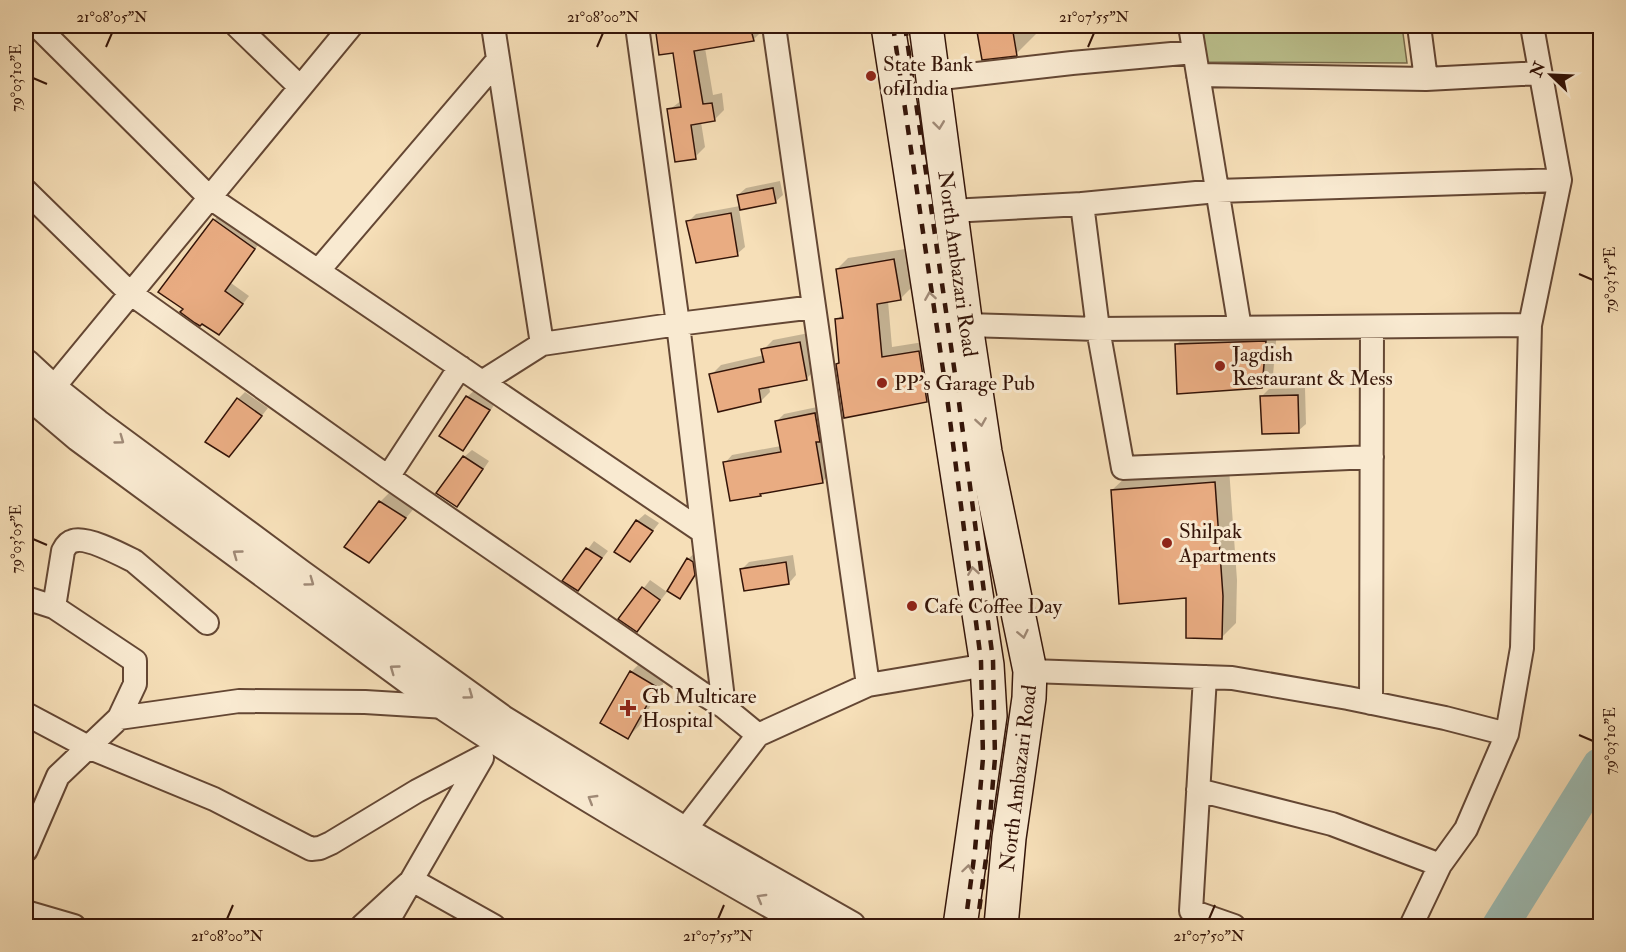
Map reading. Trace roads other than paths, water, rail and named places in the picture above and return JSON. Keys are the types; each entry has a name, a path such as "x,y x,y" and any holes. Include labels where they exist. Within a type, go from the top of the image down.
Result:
{"main road":[{"name":"North Ambazari Road","path":"888,26 951,327 985,452 1030,671 1029,698 1009,838 1001,927"},
{"name":"North Ambazari Road","path":"926,26 950,211 951,327 987,664 990,716 960,927"}],"street":[{"path":"37,26 209,197 703,532"},
{"path":"237,26 300,87"},
{"path":"39,395 130,293 351,26"},
{"path":"492,26 542,344"},
{"path":"638,26 678,324 724,706"},
{"path":"774,26 868,685"},
{"path":"1190,26 1240,328"},
{"path":"1419,26 1426,79"},
{"path":"1411,927 1440,864 1466,829 1507,734 1522,648 1530,326 1560,180 1532,26"},
{"path":"933,79 1194,52"},
{"path":"318,271 498,60"},
{"path":"1198,75 1426,79 1540,73"},
{"path":"950,211 1082,204 1217,191 1560,180"},
{"path":"26,192 130,293 388,477 700,692 724,706 758,735"},
{"path":"1082,204 1098,329 1123,468 1372,457"},
{"path":"482,382 542,344 814,307"},
{"path":"951,327 1098,329 1530,326"},
{"path":"1371,703 1372,327"},
{"path":"26,364 39,395 88,444 446,707 493,739 679,839 851,927"},
{"path":"388,477 460,367"},
{"path":"39,395 300,574 493,739"},
{"path":"54,607 63,551 66,545 74,540 84,540 134,561 207,623"},
{"path":"26,598 54,607 135,661 135,684 119,718 58,776 26,850"},
{"path":"679,839 758,735 868,685 987,664"},
{"path":"1030,671 1232,678 1445,718 1507,734"},
{"path":"1205,677 1191,911 1234,927"},
{"path":"119,718 239,701 365,702 446,707"},
{"path":"26,714 88,747 214,799 311,849 331,843 417,791 493,739"},
{"path":"385,927 493,739"},
{"path":"1198,790 1332,824 1440,864"},
{"path":"679,839 806,925"},
{"path":"362,927 412,880"},
{"path":"412,880 494,927"},
{"path":"26,912 74,927"}],"waterway":[{"path":"1500,926 1600,766"}],"railway":[{"path":"893,26 947,397 981,661 983,758 975,850 965,926"},
{"path":"905,26 993,660 995,758 987,851 977,926"}],"place":[{"name":"State Bank of India","path":"871,76"},
{"name":"Jagdish Restaurant & Mess","path":"1220,366"},
{"name":"PP's Garage Pub","path":"882,383"},
{"name":"Shilpak Apartments","path":"1167,543"},
{"name":"Cafe Coffee Day","path":"912,606"},
{"name":"Gb Multicare Hospital","path":"628,708"}]}
